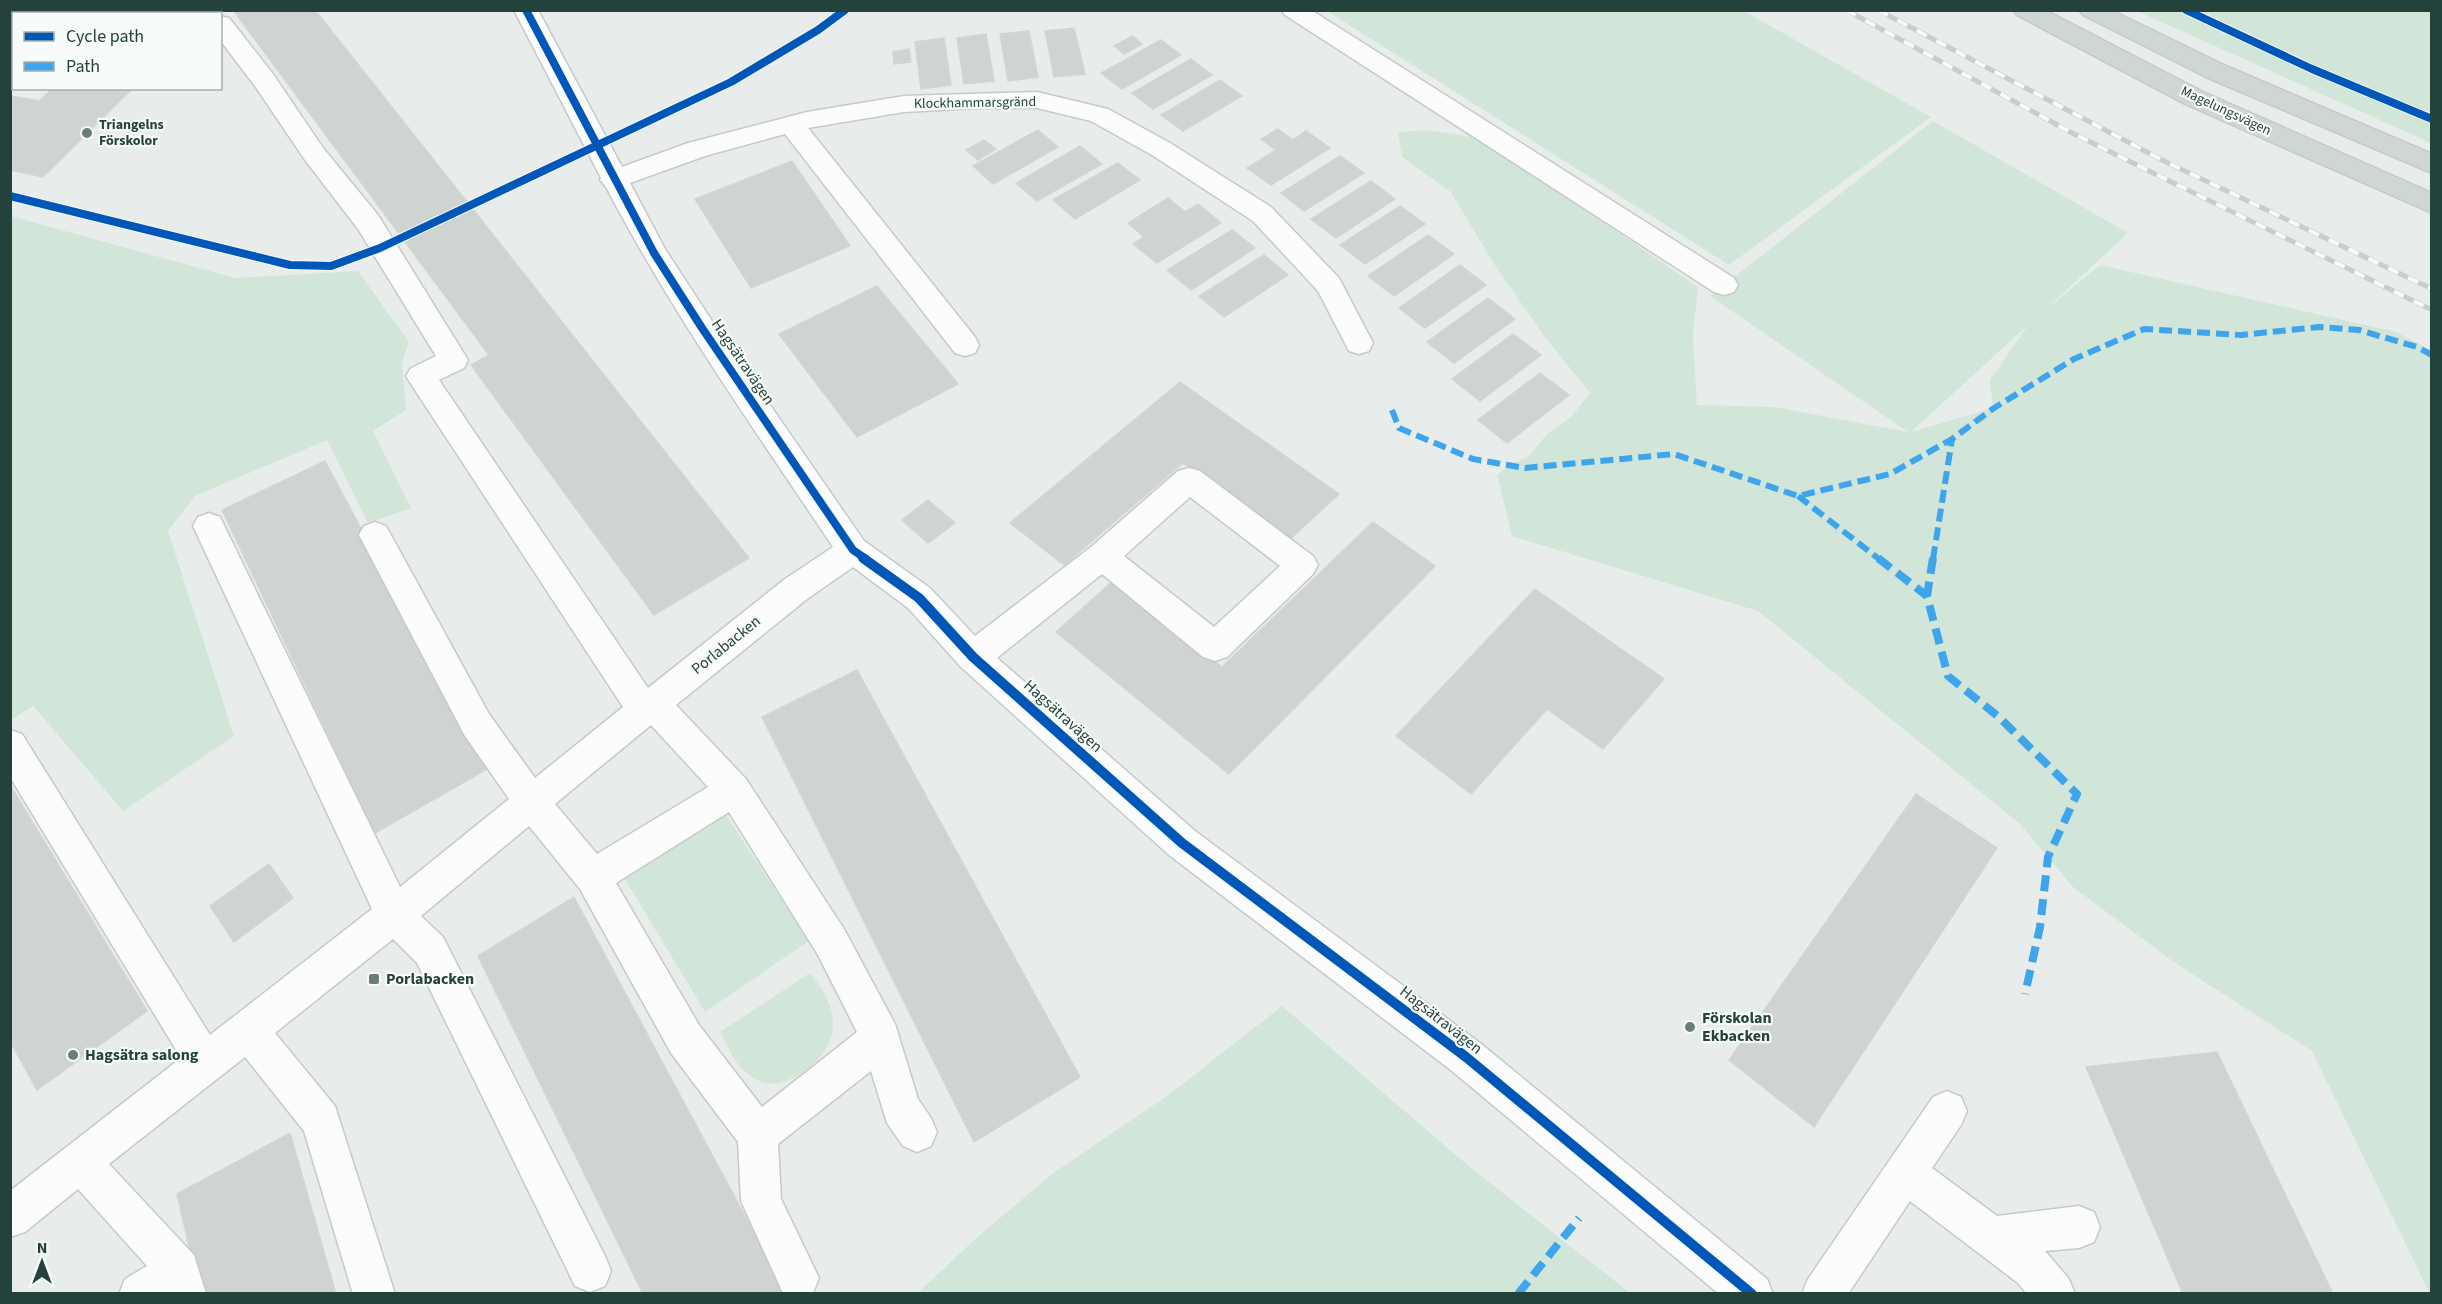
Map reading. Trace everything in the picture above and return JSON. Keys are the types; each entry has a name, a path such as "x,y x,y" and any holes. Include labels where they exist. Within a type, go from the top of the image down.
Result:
{"main road":[{"name":"Magelungsvägen","path":"2025,10 2194,98 2432,204"},
{"name":"Magelungsvägen","path":"2091,10 2217,72 2432,164"}],"street":[{"name":"Hagsätravägen","path":"526,10 613,180 654,253 702,328 853,550 919,598 973,657 1182,843 1466,1057 1752,1293"},
{"path":"1293,10 1724,285"},
{"path":"222,26 264,80 314,154 368,222 397,266 454,360 422,376 644,711"},
{"name":"Klockhammarsgränd","path":"613,180 697,149 791,124 904,104 1037,100 1099,115 1161,149 1262,214 1329,285 1359,343"},
{"path":"791,124 965,345"},
{"path":"426,421 644,711 734,790 831,942 881,1038 901,1108 917,1132"},
{"path":"973,657 1102,556 1189,480 1302,565 1215,647 1102,556"},
{"path":"209,526 394,915 430,951 590,1271"},
{"path":"375,535 477,725 531,801 593,877 685,1039 758,1135 761,1201 798,1278"},
{"name":"Porlabacken","path":"10,1217 394,915 531,801 796,589 853,550"},
{"path":"10,745 206,1064"},
{"path":"593,877 734,790"},
{"path":"248,1031 321,1120 374,1293"},
{"path":"758,1135 881,1038"},
{"path":"1823,1293 1947,1111"},
{"path":"80,1162 182,1282 140,1293"},
{"path":"1905,1172 2033,1268 2054,1293"},
{"path":"1991,1237 2079,1227"}],"green space":[{"path":"1327,11 1744,11 1931,117 1729,265"},
{"path":"2137,11 2431,11 2431,143"},
{"path":"1933,121 2128,233 2044,311 2100,265 2396,332 2431,350 2431,1293 2312,1051 2175,963 2073,887 2019,823 1758,611 1512,536 1497,475 1510,465 1530,455 1547,434 1571,417 1590,393 1544,336 1492,261 1451,192 1402,157 1398,132 1427,130 1480,138 1698,287 1693,335 1697,405 1774,407 1908,432 1710,296","holes":["2028,325 1990,380 1993,408 1911,432"]},
{"path":"11,216 235,278 358,271 409,342 402,363 406,410 373,431 411,508 368,523 327,440 195,496 168,531 234,736 123,811 33,706 11,720"},
{"path":"722,809 809,941 705,1012 622,874"},
{"path":"810,973 831,1008 833,1022 828,1045 811,1066 789,1080 777,1083 760,1081 741,1068 720,1032"},
{"path":"1282,1006 1471,1168 1630,1293 918,1293 974,1240 1052,1174 1171,1093"}],"building":[{"path":"233,10 315,10 749,558 654,615 471,365 489,355"},
{"path":"1074,28 1085,74 1054,77 1045,31"},
{"path":"1029,31 1038,77 1008,81 1000,34"},
{"path":"986,34 994,81 964,84 957,38"},
{"path":"1133,36 1142,44 1124,54 1114,46"},
{"path":"944,38 951,85 921,89 915,42"},
{"path":"1161,40 1181,55 1122,89 1101,73"},
{"path":"909,49 911,62 894,64 893,52"},
{"path":"1191,59 1212,75 1153,109 1132,93"},
{"path":"1220,80 1242,96 1183,131 1161,115"},
{"path":"51,90 131,90 43,177 10,170 10,96 39,101"},
{"path":"1278,129 1293,140 1306,131 1330,148 1271,185 1247,168 1276,150 1261,139"},
{"path":"1038,130 1058,147 993,184 973,166"},
{"path":"984,140 996,149 978,160 966,150"},
{"path":"1080,146 1102,164 1037,201 1016,183"},
{"path":"1340,156 1364,173 1304,211 1281,193"},
{"path":"792,161 850,246 751,288 695,199"},
{"path":"1118,163 1140,180 1075,219 1053,200"},
{"path":"1371,181 1395,199 1336,238 1311,219"},
{"path":"1168,198 1185,212 1198,204 1221,223 1157,263 1133,244 1144,237 1128,223"},
{"path":"1400,206 1425,224 1365,264 1340,245"},
{"path":"1232,230 1255,248 1191,290 1167,270"},
{"path":"1428,235 1454,254 1394,296 1368,276"},
{"path":"1264,255 1288,275 1224,317 1199,296"},
{"path":"1460,265 1486,285 1425,328 1399,308"},
{"path":"877,286 958,384 857,437 779,334"},
{"path":"1488,298 1515,319 1454,363 1427,342"},
{"path":"1513,334 1541,355 1480,401 1452,379"},
{"path":"1540,373 1569,395 1507,443 1478,420"},
{"path":"1180,382 1339,494 1289,540 1183,463 1064,565 1010,523"},
{"path":"325,461 489,768 375,833 222,510"},
{"path":"928,500 955,523 928,543 902,520"},
{"path":"1373,522 1435,566 1229,774 1056,632 1113,581 1222,667"},
{"path":"1535,589 1664,679 1603,749 1547,709 1471,794 1396,736"},
{"path":"857,670 1080,1077 974,1142 762,717"},
{"path":"10,785 147,1011 37,1090 10,1041"},
{"path":"1916,794 1997,848 1814,1127 1729,1060"},
{"path":"269,864 293,898 234,942 210,906"},
{"path":"574,897 787,1294 643,1294 478,956"},
{"path":"2217,1052 2333,1294 2183,1294 2086,1067"},
{"path":"290,1133 336,1294 200,1294 177,1194"}],"railway":[{"path":"1846,10 2074,134 2432,310"},
{"path":"1878,10 2162,160 2432,289"}],"marked path":[{"path":"1392,410 1399,428 1473,459 1525,468 1674,454 1798,496 1890,474 1952,439 1994,408 2074,359 2144,329 2241,335 2319,327 2359,330 2417,347 2432,355"},
{"path":"1952,439 1927,596 1948,676 2000,718 2077,794 2048,857 2040,927 2025,994"},
{"path":"1798,496 1927,596"},
{"path":"1518,1294 1579,1218"}],"cycle path":[{"path":"526,10 654,253 702,328 853,550 919,598 973,657 1182,843 1466,1057 1752,1294"},
{"path":"10,196 290,265 331,266 380,248 731,82 818,30 845,10"},
{"path":"2186,10 2312,69 2432,119"}],"place":[{"name":"Triangelns Förskolor","path":"87,133"},
{"name":"Porlabacken","path":"374,979"},
{"name":"Förskolan Ekbacken","path":"1690,1027"},
{"name":"Hagsätra salong","path":"73,1055"}]}
